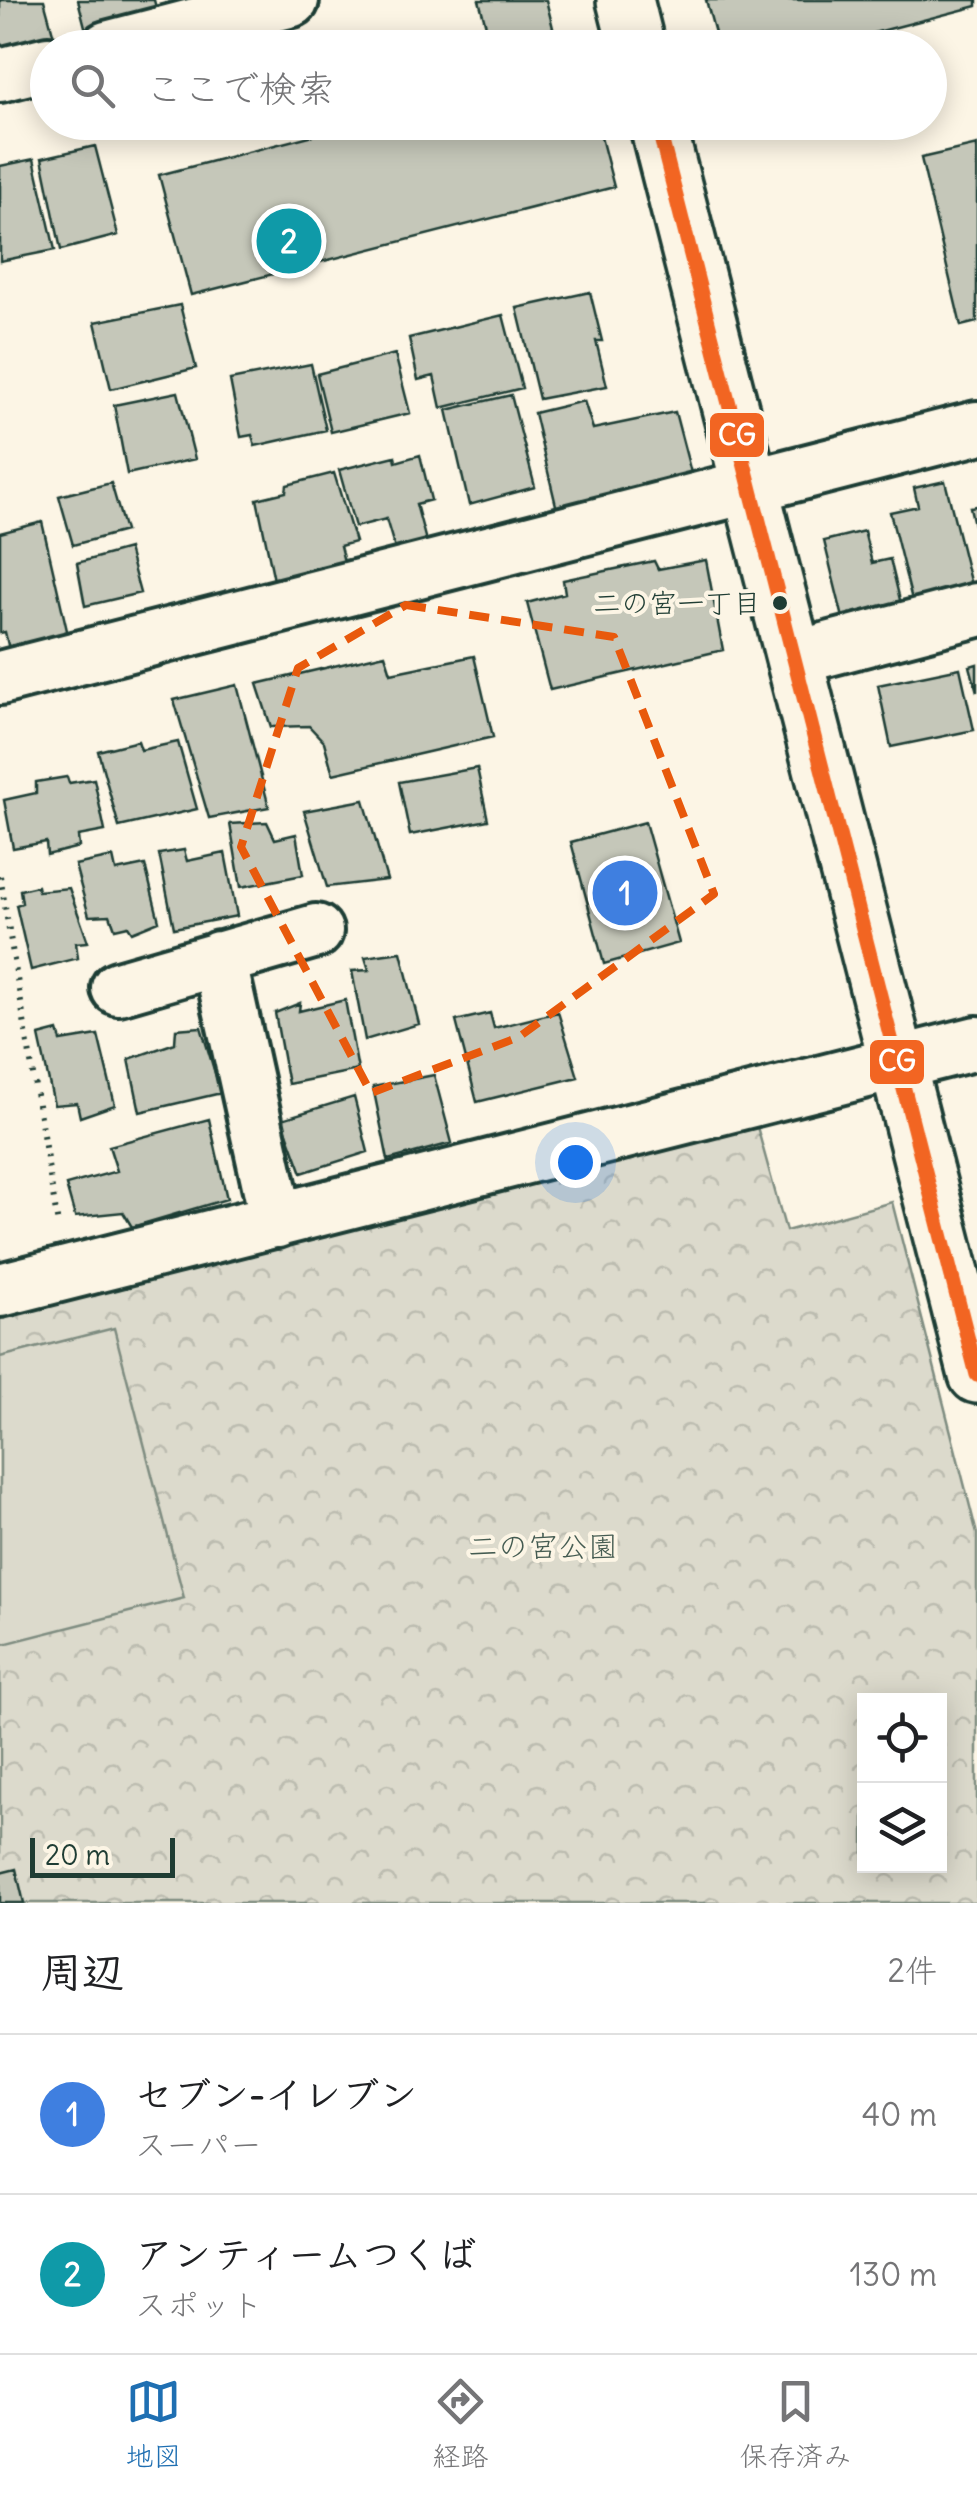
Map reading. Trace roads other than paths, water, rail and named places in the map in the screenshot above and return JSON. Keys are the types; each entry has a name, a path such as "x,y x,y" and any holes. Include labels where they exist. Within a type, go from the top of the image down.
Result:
{"street":[{"path":"177,30 292,0"},
{"path":"625,0 632,30"},
{"path":"0,75 30,68"},
{"path":"661,140 977,1376"},
{"path":"0,678 977,428"},
{"path":"794,658 977,610"},
{"path":"118,988 316,931"},
{"path":"219,958 277,1221"},
{"path":"0,1290 977,1043"}],"place":[{"name":"アンティームつくば","path":"289,241"},
{"name":"二の宮一丁目","path":"780,603"},
{"name":"セブン-イレブン","path":"625,893"}],"park label":[{"name":"二の宮公園","path":"543,1546"}]}
